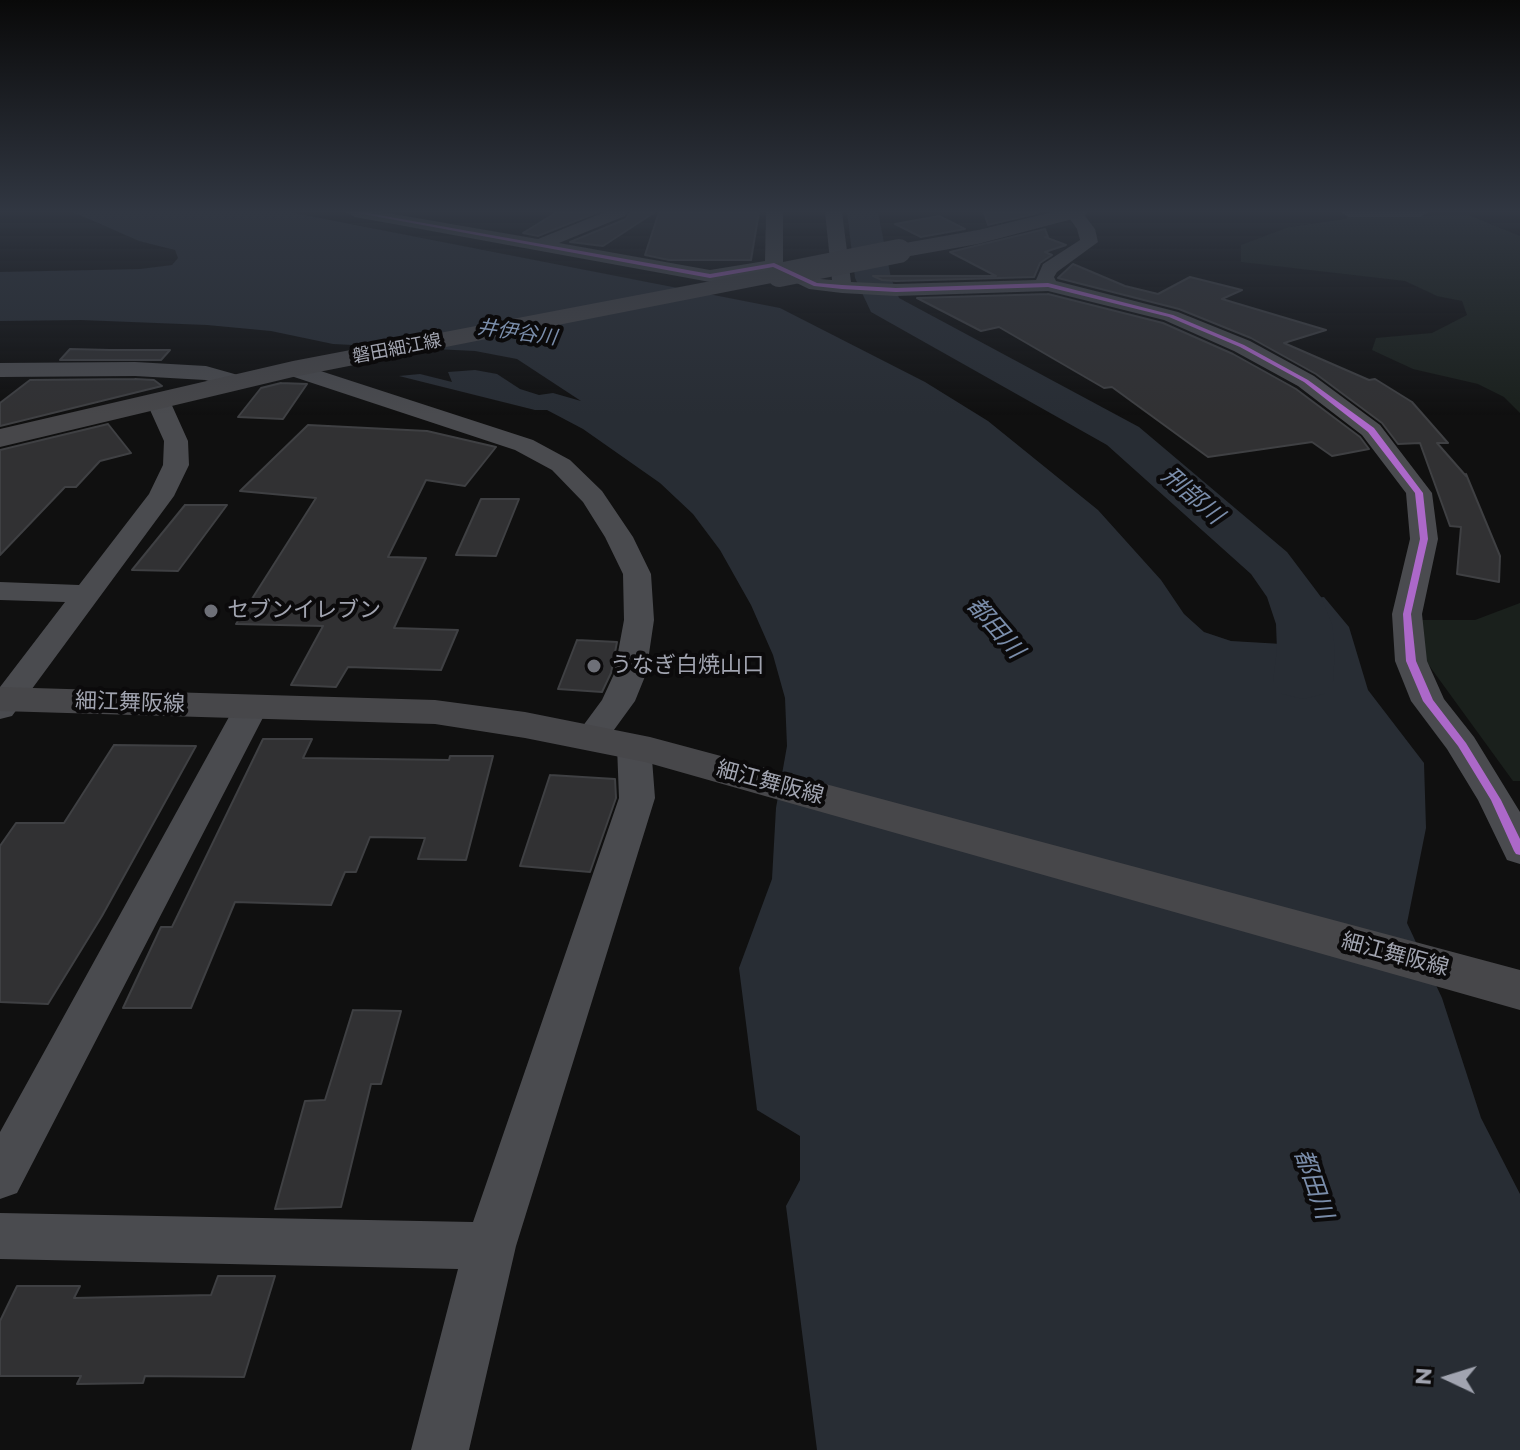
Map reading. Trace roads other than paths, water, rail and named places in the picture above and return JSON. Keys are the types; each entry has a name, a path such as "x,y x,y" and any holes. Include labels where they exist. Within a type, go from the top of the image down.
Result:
{"main road":[{"name":"磐田細江線","path":"0,438 302,368 743,280"},
{"name":"細江舞阪線","path":"2,703 435,712 525,725 642,748 1520,990"}],"street":[{"path":"802,280 816,285 896,290 1048,285 1171,316 1242,346 1306,381 1371,430 1419,493 1424,539 1407,614 1411,661 1428,701 1508,803 1520,851"},
{"path":"846,280 847,288"},
{"path":"1045,280 1048,285"},
{"path":"302,368 524,445 561,465 593,497 619,537 637,574 639,620 630,674 618,701 591,738"},
{"path":"0,370 149,370 206,373 237,382"},
{"path":"2,703 161,496 176,465 176,441 158,401"},
{"path":"0,591 86,594"},
{"path":"0,1178 252,706"},
{"path":"440,1450 490,1246 637,798 642,748"},
{"path":"0,1236 490,1246"}],"water":[{"path":"0,280 635,280 780,308 925,382 988,421 1098,510 1161,580 1184,614 1204,632 1231,641 1282,644 1293,634 1274,601 1324,597 1349,627 1368,690 1424,763 1426,828 1407,923 1442,998 1481,1118 1520,1194 1520,1450 817,1450 786,1206 800,1180 800,1136 757,1110 739,968 772,879 776,808 787,746 785,698 773,655 751,605 720,550 693,514 660,483 583,429 547,410 535,410 399,376 420,374 452,382 448,372 475,370 497,374 520,389 539,395 553,393 581,401 517,359 475,351 333,344 271,331 207,325 81,320 0,321"}],"waterway":[{"name":"刑部川","path":"874,280 884,304 1123,436 1269,563 1294,597 1304,624 1306,650 1303,681"}],"place":[{"name":"セブンイレブン","path":"211,611"},
{"name":"うなぎ白焼山口","path":"594,666"}],"water label":[{"name":"井伊谷川","path":"517,333"},
{"name":"都田川","path":"995,628"},
{"name":"都田川","path":"1313,1184"}]}
